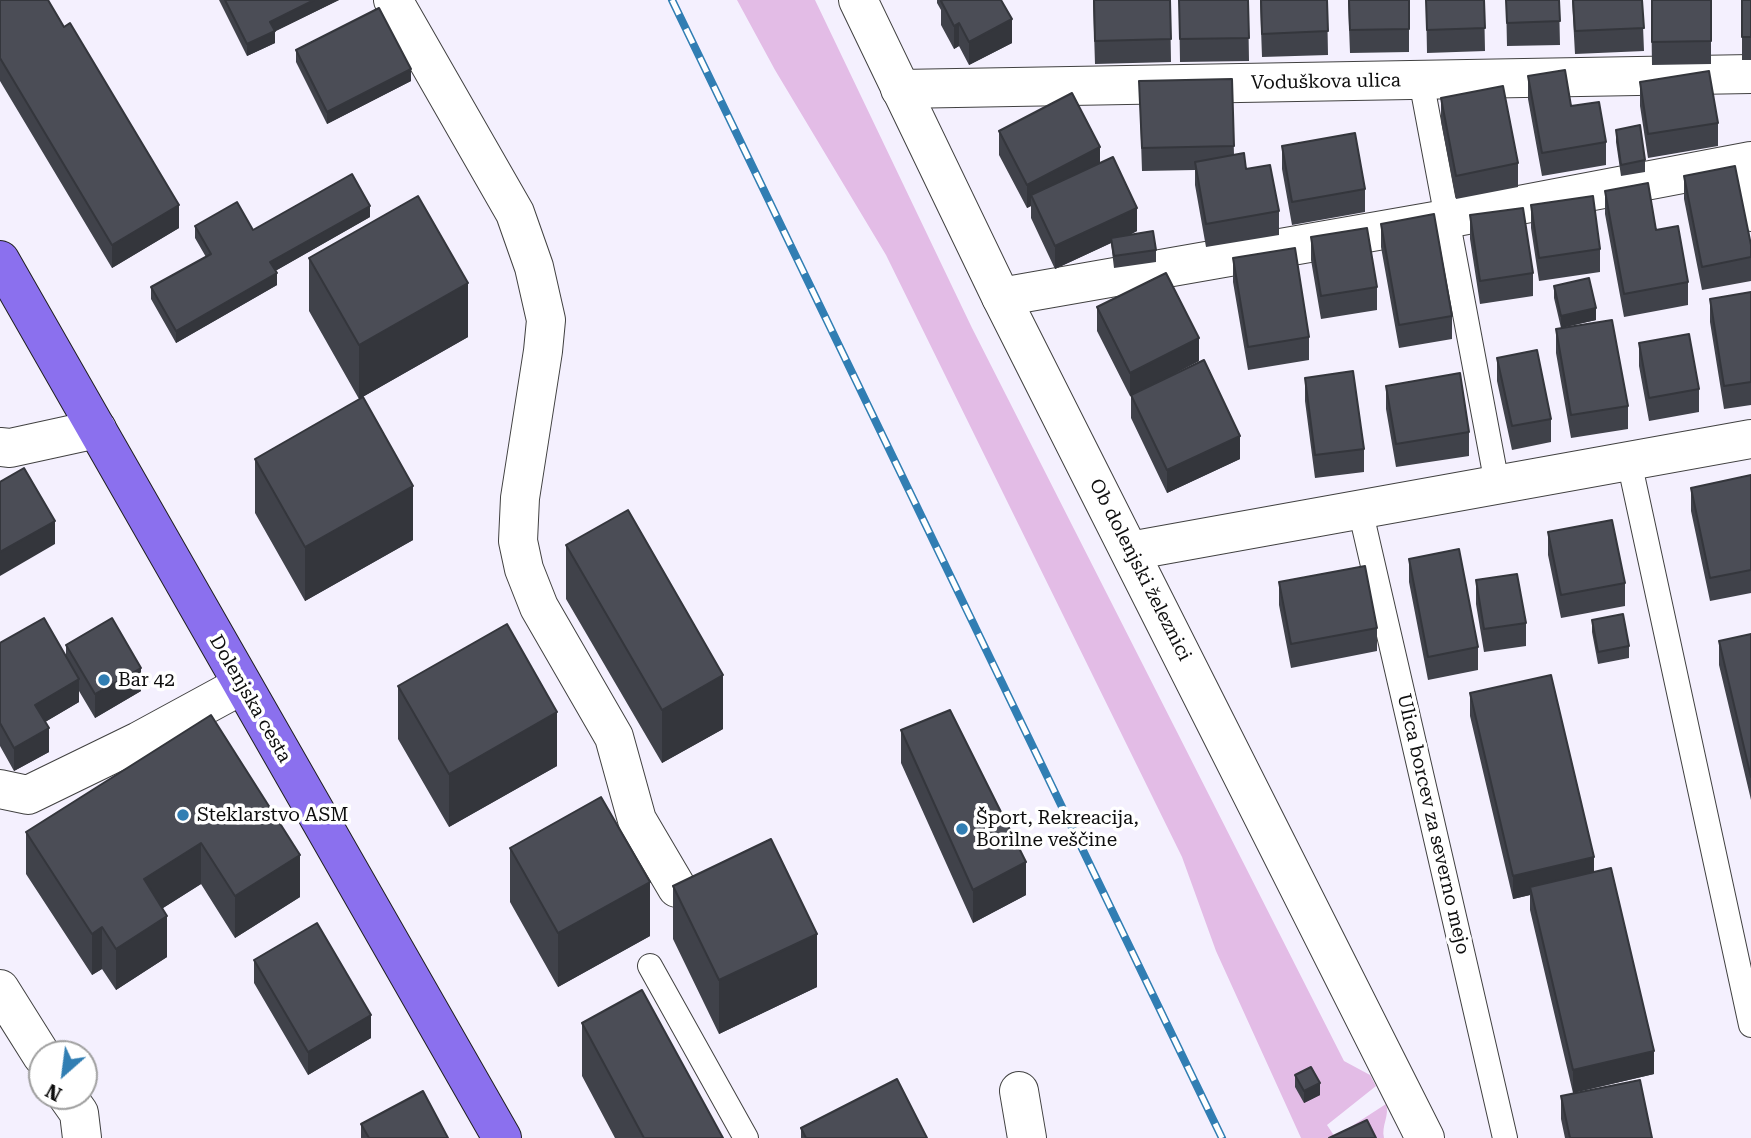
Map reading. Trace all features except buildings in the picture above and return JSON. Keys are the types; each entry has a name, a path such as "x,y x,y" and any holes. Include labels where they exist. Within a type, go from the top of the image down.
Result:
{"main road":[{"name":"Dolenjska cesta","path":"0,260 502,1138"}],"street":[{"path":"393,0 515,213 534,267 546,320 520,498 518,541 524,569 540,607 614,737 637,820 677,888"},
{"name":"Ob dolenjski železnici","path":"858,0 1001,297 1425,1138"},
{"name":"Voduškova ulica","path":"900,89 1751,74"},
{"path":"1001,297 1446,219 1746,162"},
{"path":"0,447 10,448 97,429"},
{"path":"1130,551 1751,439"},
{"path":"0,789 28,795 139,741 242,685"},
{"path":"0,989 32,1040"},
{"path":"1019,1091 1027,1138"},
{"path":"77,1110 82,1138"}],"lane":[{"path":"1421,80 1497,484"},
{"path":"1746,162 1751,219"},
{"path":"1629,461 1751,1025"},
{"name":"Ulica borcev za severno mejo","path":"1360,509 1505,1138"},
{"path":"650,966 746,1138"}],"shaded area":[{"path":"737,0 815,0 972,328 1344,1061 1370,1075 1376,1086 1327,1125 1335,1137 1386,1104 1384,1138 1301,1138 1216,951 1182,857 886,255 775,70"}],"railway":[{"path":"672,0 1222,1138"}],"place":[{"name":"Bar 42","path":"104,680"},
{"name":"Steklarstvo ASM","path":"183,815"},
{"name":"Šport, Rekreacija, Borilne veščine","path":"962,829"}]}
